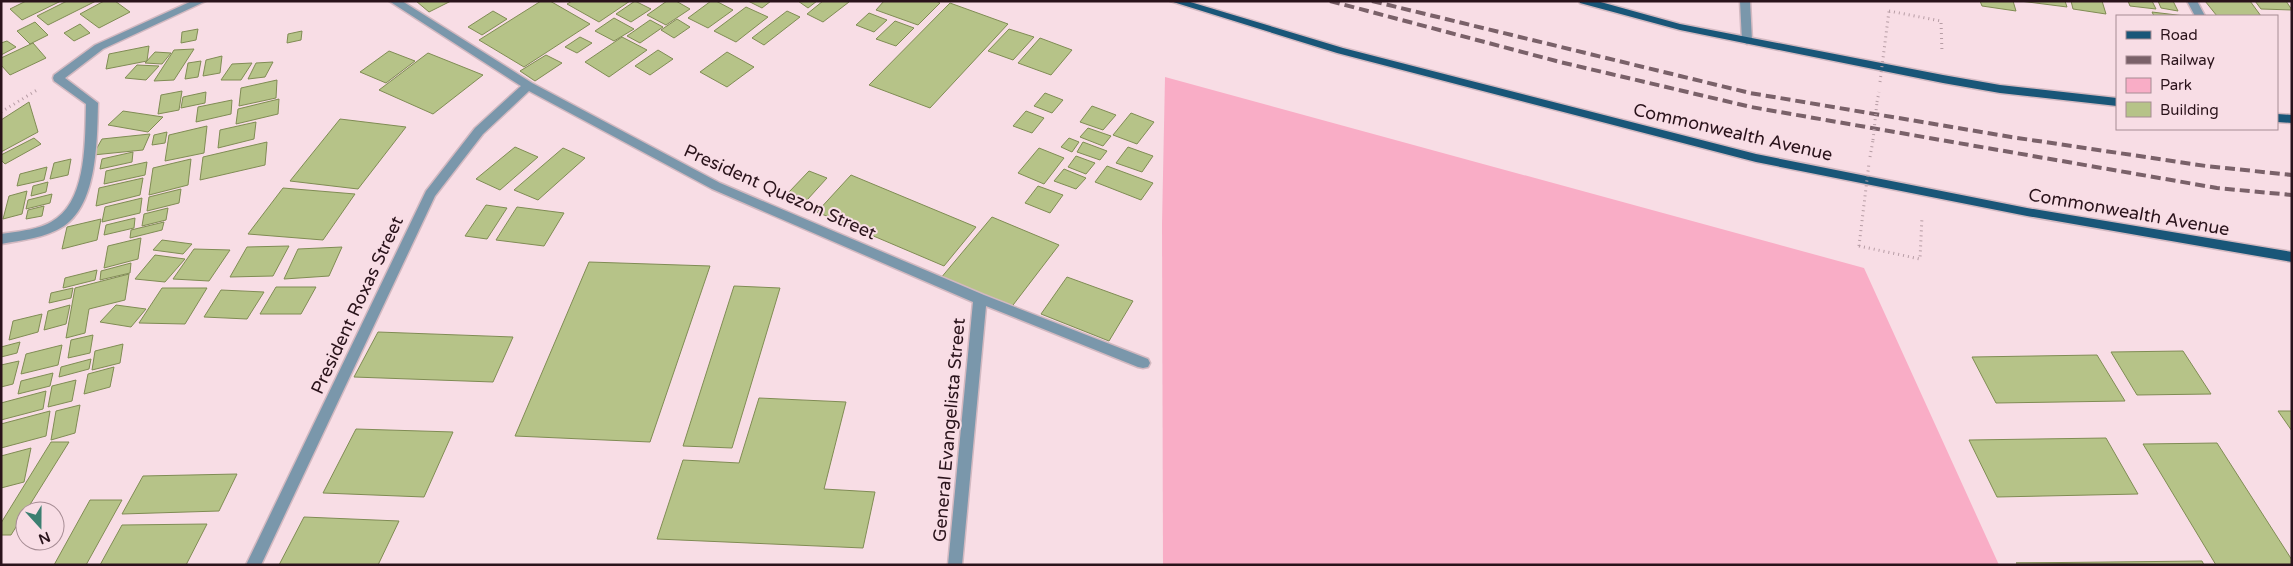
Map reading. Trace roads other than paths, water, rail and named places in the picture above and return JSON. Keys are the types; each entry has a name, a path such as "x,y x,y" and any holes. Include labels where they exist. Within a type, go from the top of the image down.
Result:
{"main road":[{"name":"Commonwealth Avenue","path":"1175,1 1341,51 1756,158 2047,215 2292,257"},
{"path":"1584,1 1680,27 1944,79 2000,89 2116,102"},
{"path":"2278,118 2292,119"}],"street":[{"path":"1,239 28,234 60,223 69,216 78,203 91,149 92,103 58,78 99,47 201,1"},
{"name":"President Quezon Street","path":"394,1 528,86 716,186 980,299 1143,363"},
{"path":"1745,1 1747,41"},
{"path":"2192,1 2199,15"},
{"name":"President Roxas Street","path":"253,565 430,194 478,130 528,86"},
{"name":"General Evangelista Street","path":"955,565 980,299"}],"railway":[{"path":"1330,1 1560,62 1751,107 2217,188 2292,195"},
{"path":"1372,1 1750,93 2011,137 2206,166 2292,175"}]}
